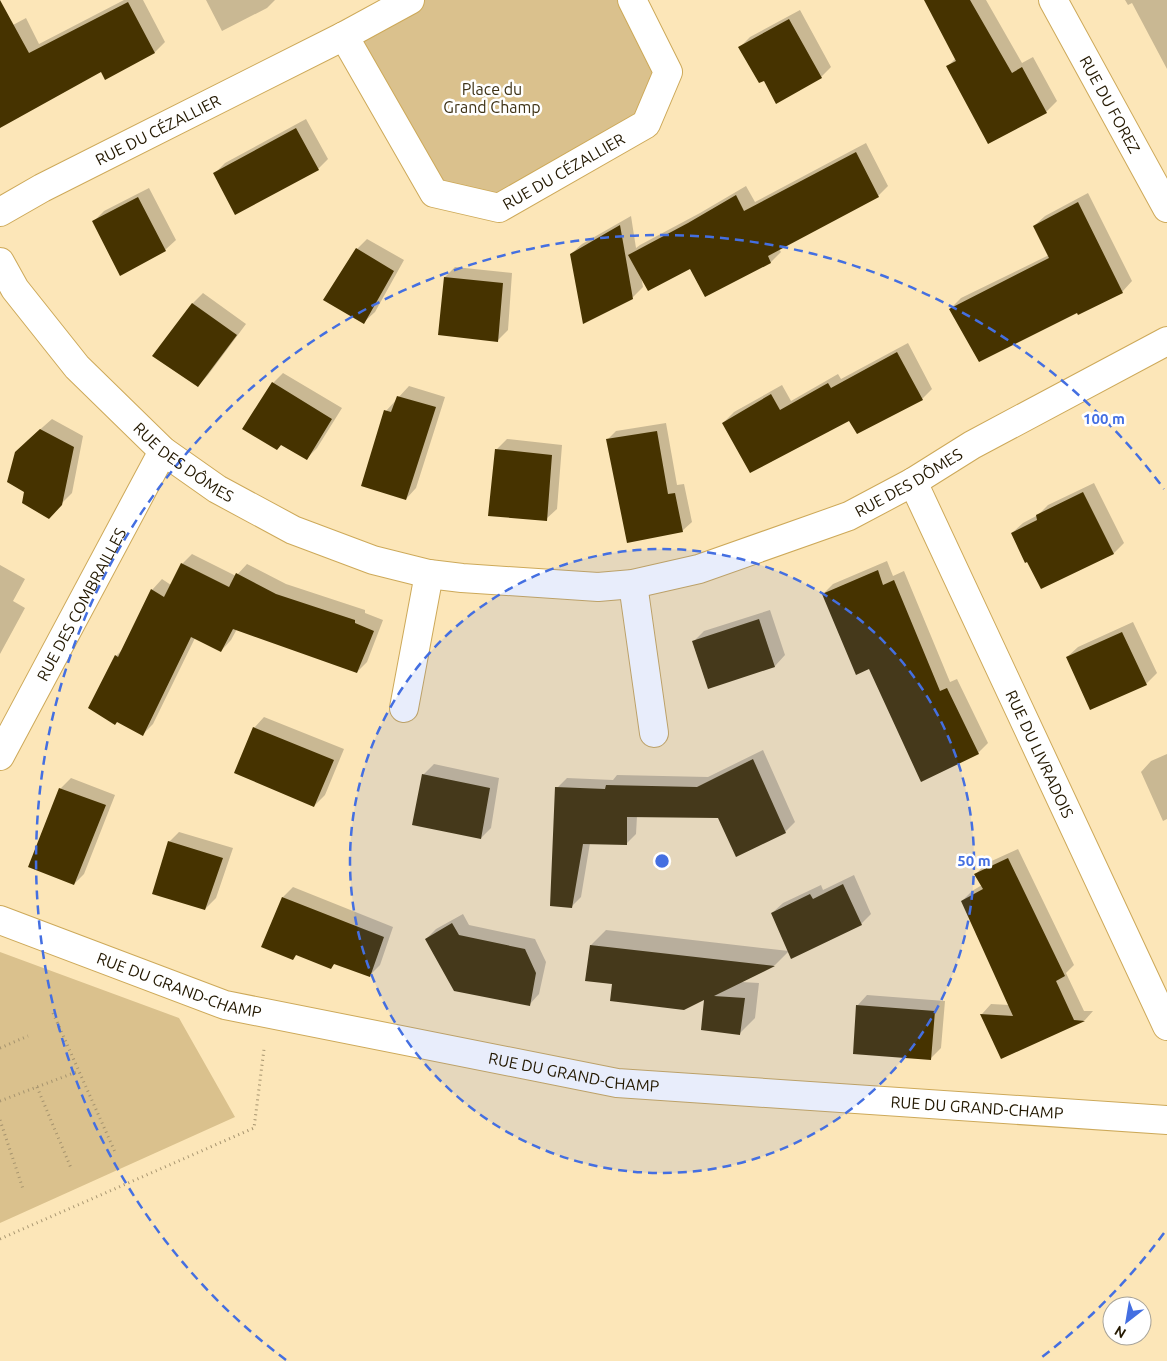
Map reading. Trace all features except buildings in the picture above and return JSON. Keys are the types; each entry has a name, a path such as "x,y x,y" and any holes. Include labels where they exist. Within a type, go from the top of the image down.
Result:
{"street":[{"name":"RUE DU CÉZALLIER","path":"0,212 42,188 344,36 410,0"},
{"name":"RUE DU CÉZALLIER","path":"344,36 434,193 499,208 646,124 668,72 632,0"},
{"name":"RUE DU FOREZ","path":"1053,0 1167,208"},
{"name":"RUE DES DÔMES","path":"0,262 15,289 77,367 163,451 217,489 293,530 373,560 430,574 462,578 598,586 633,584 699,569 849,516 913,482 972,445 1167,341"},
{"name":"RUE DES COMBRAILLES","path":"0,756 163,451"},
{"name":"RUE DU LIVRADOIS","path":"913,482 1167,1026"},
{"path":"404,708 430,574"},
{"path":"633,584 654,733"},
{"name":"RUE DU GRAND-CHAMP","path":"0,920 225,1006 616,1083 1167,1120"}],"path":[{"path":"53,1013 115,1152"},
{"path":"0,1239 254,1128 268,1013"},
{"path":"0,1048 28,1036"},
{"path":"0,1101 79,1071"},
{"path":"37,1087 71,1168"},
{"path":"0,1120 23,1189"}],"green space":[{"name":"Place du Grand Champ","path":"410,0 632,0 668,72 646,124 499,208 434,193 344,36"},
{"path":"0,952 179,1018 235,1117 0,1223"}]}
